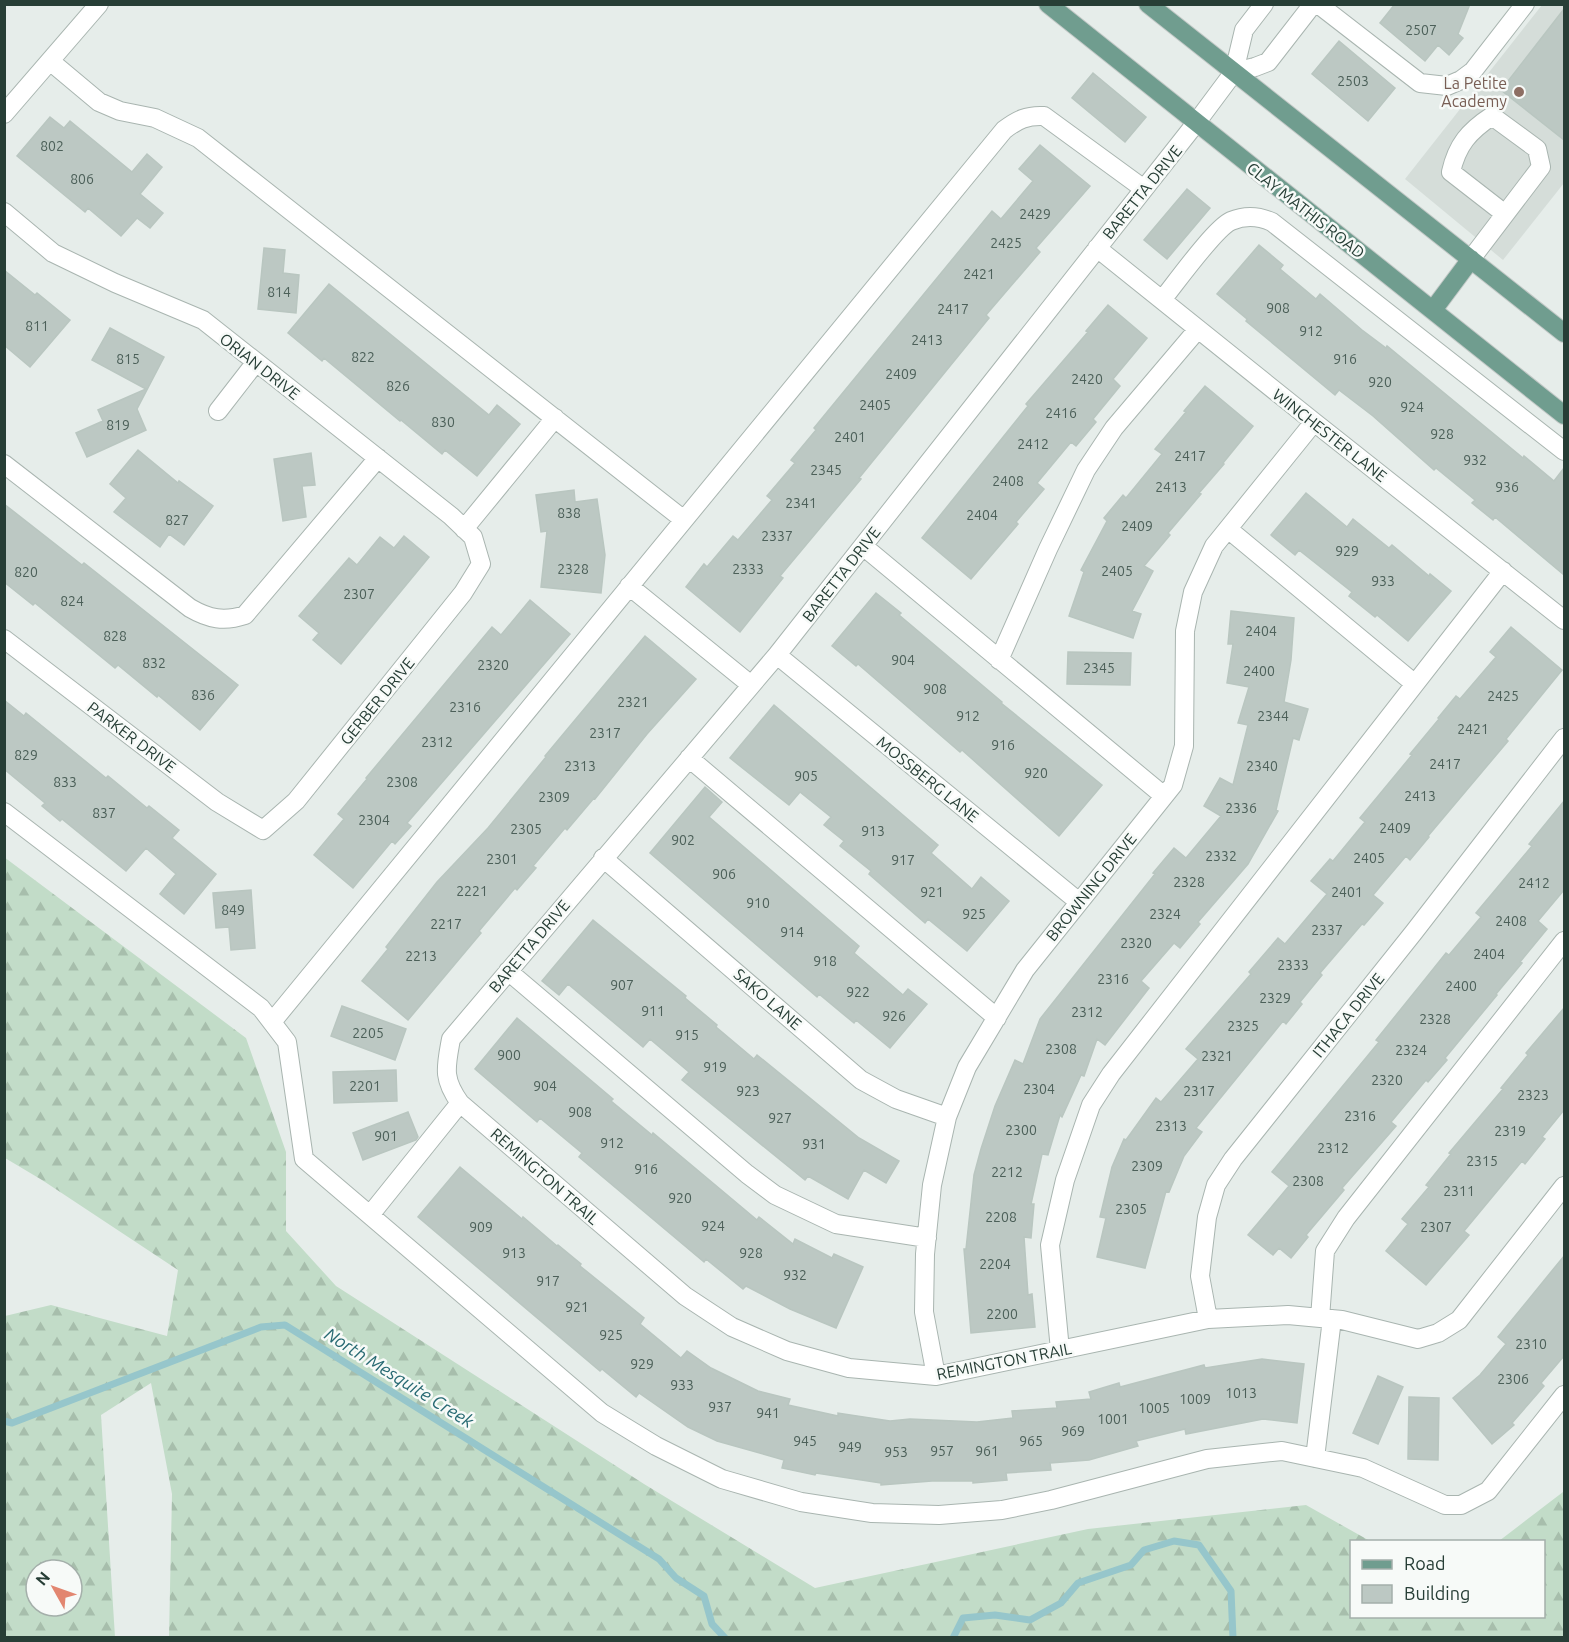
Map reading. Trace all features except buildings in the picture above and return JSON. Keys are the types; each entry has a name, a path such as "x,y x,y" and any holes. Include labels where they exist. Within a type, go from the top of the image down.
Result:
{"main road":[{"name":"CLAY MATHIS ROAD","path":"1048,4 1564,415"},
{"path":"1148,4 1564,333"},
{"path":"1433,310 1471,259"}],"street":[{"path":"4,114 99,4"},
{"name":"BARETTA DRIVE","path":"446,1068 451,1039 777,655 1196,123 1234,72 1245,30 1264,4"},
{"path":"1234,72 1255,68 1269,62 1313,4"},
{"path":"1318,4 1420,83 1447,86 1473,71 1525,4"},
{"path":"50,61 99,102 120,111 155,118 198,138 684,519"},
{"path":"272,1022 1004,130 1017,120 1032,115 1044,116 1144,189"},
{"path":"1471,259 1541,167 1537,149 1492,116 1474,128 1455,154 1451,172 1505,214"},
{"name":"ORIAN DRIVE","path":"4,212 53,253 115,283 203,320 451,516 473,537 481,564"},
{"path":"1162,300 1217,232 1230,221 1260,216 1272,222 1564,451"},
{"name":"WINCHESTER LANE","path":"1097,248 1564,620"},
{"path":"999,660 1086,470 1114,428 1198,329"},
{"path":"218,411 256,362"},
{"path":"464,529 555,418"},
{"name":"BROWNING DRIVE","path":"936,1376 924,1312 927,1238 932,1185 947,1117 967,1067 1025,970 1173,785 1184,746 1185,631 1193,592 1214,546 1314,422"},
{"path":"4,464 190,608 206,617 232,619 245,615 378,458"},
{"path":"1228,529 1415,684"},
{"path":"863,546 1164,796"},
{"name":"GERBER DRIVE","path":"263,830 296,801 463,593 481,564"},
{"path":"1060,1350 1050,1245 1065,1180 1091,1105 1111,1074 1503,572"},
{"path":"630,586 751,685"},
{"name":"PARKER DRIVE","path":"4,639 217,802 263,830"},
{"name":"MOSSBERG LANE","path":"777,655 1079,902"},
{"name":"ITHACA DRIVE","path":"1208,1319 1200,1276 1207,1217 1216,1185 1233,1159 1414,932 1564,738"},
{"path":"689,758 997,1018"},
{"path":"4,812 261,1008 287,1042 304,1159 602,1413 656,1446 723,1479 801,1502 872,1513 939,1515 1002,1510 1051,1500 1207,1459 1282,1451 1363,1468 1445,1504 1461,1505 1488,1491 1564,1395"},
{"name":"SAKO LANE","path":"603,858 861,1080 896,1099 947,1117"},
{"path":"1315,1458 1326,1318 1325,1251 1346,1218 1564,941"},
{"path":"508,971 747,1174 775,1195 836,1224 927,1238"},
{"name":"REMINGTON TRAIL","path":"446,1068 449,1088 460,1103 685,1296 732,1327 787,1351 849,1368 936,1376 1208,1319 1288,1315 1326,1318 1418,1339 1438,1332 1460,1320 1564,1186"},
{"path":"369,1215 460,1103"}],"shaded area":[{"name":"La Petite Academy","path":"1542,5 1564,5 1564,183 1503,260 1405,179"}],"green space":[{"path":"4,857 246,1038 286,1152 286,1231 336,1286 644,1484 815,1588 1088,1529 1306,1505 1368,1540 1350,1540 1350,1618 1545,1618 1545,1540 1500,1540 1563,1492 1564,1637 169,1637 172,1494 151,1383 101,1415 115,1637 5,1637 5,1316 51,1305 167,1336 178,1270 5,1158"}],"waterway":[{"name":"North Mesquite Creek","path":"4,1421 12,1423 261,1327 285,1325 659,1559 676,1578 704,1596 712,1624 725,1638"},
{"name":"North Mesquite Creek","path":"953,1638 963,1618 995,1615 1030,1620 1061,1603 1078,1583 1131,1565 1144,1550 1174,1541 1199,1545 1231,1591 1233,1638"}],"place":[{"name":"La Petite Academy","path":"1519,92"}]}
